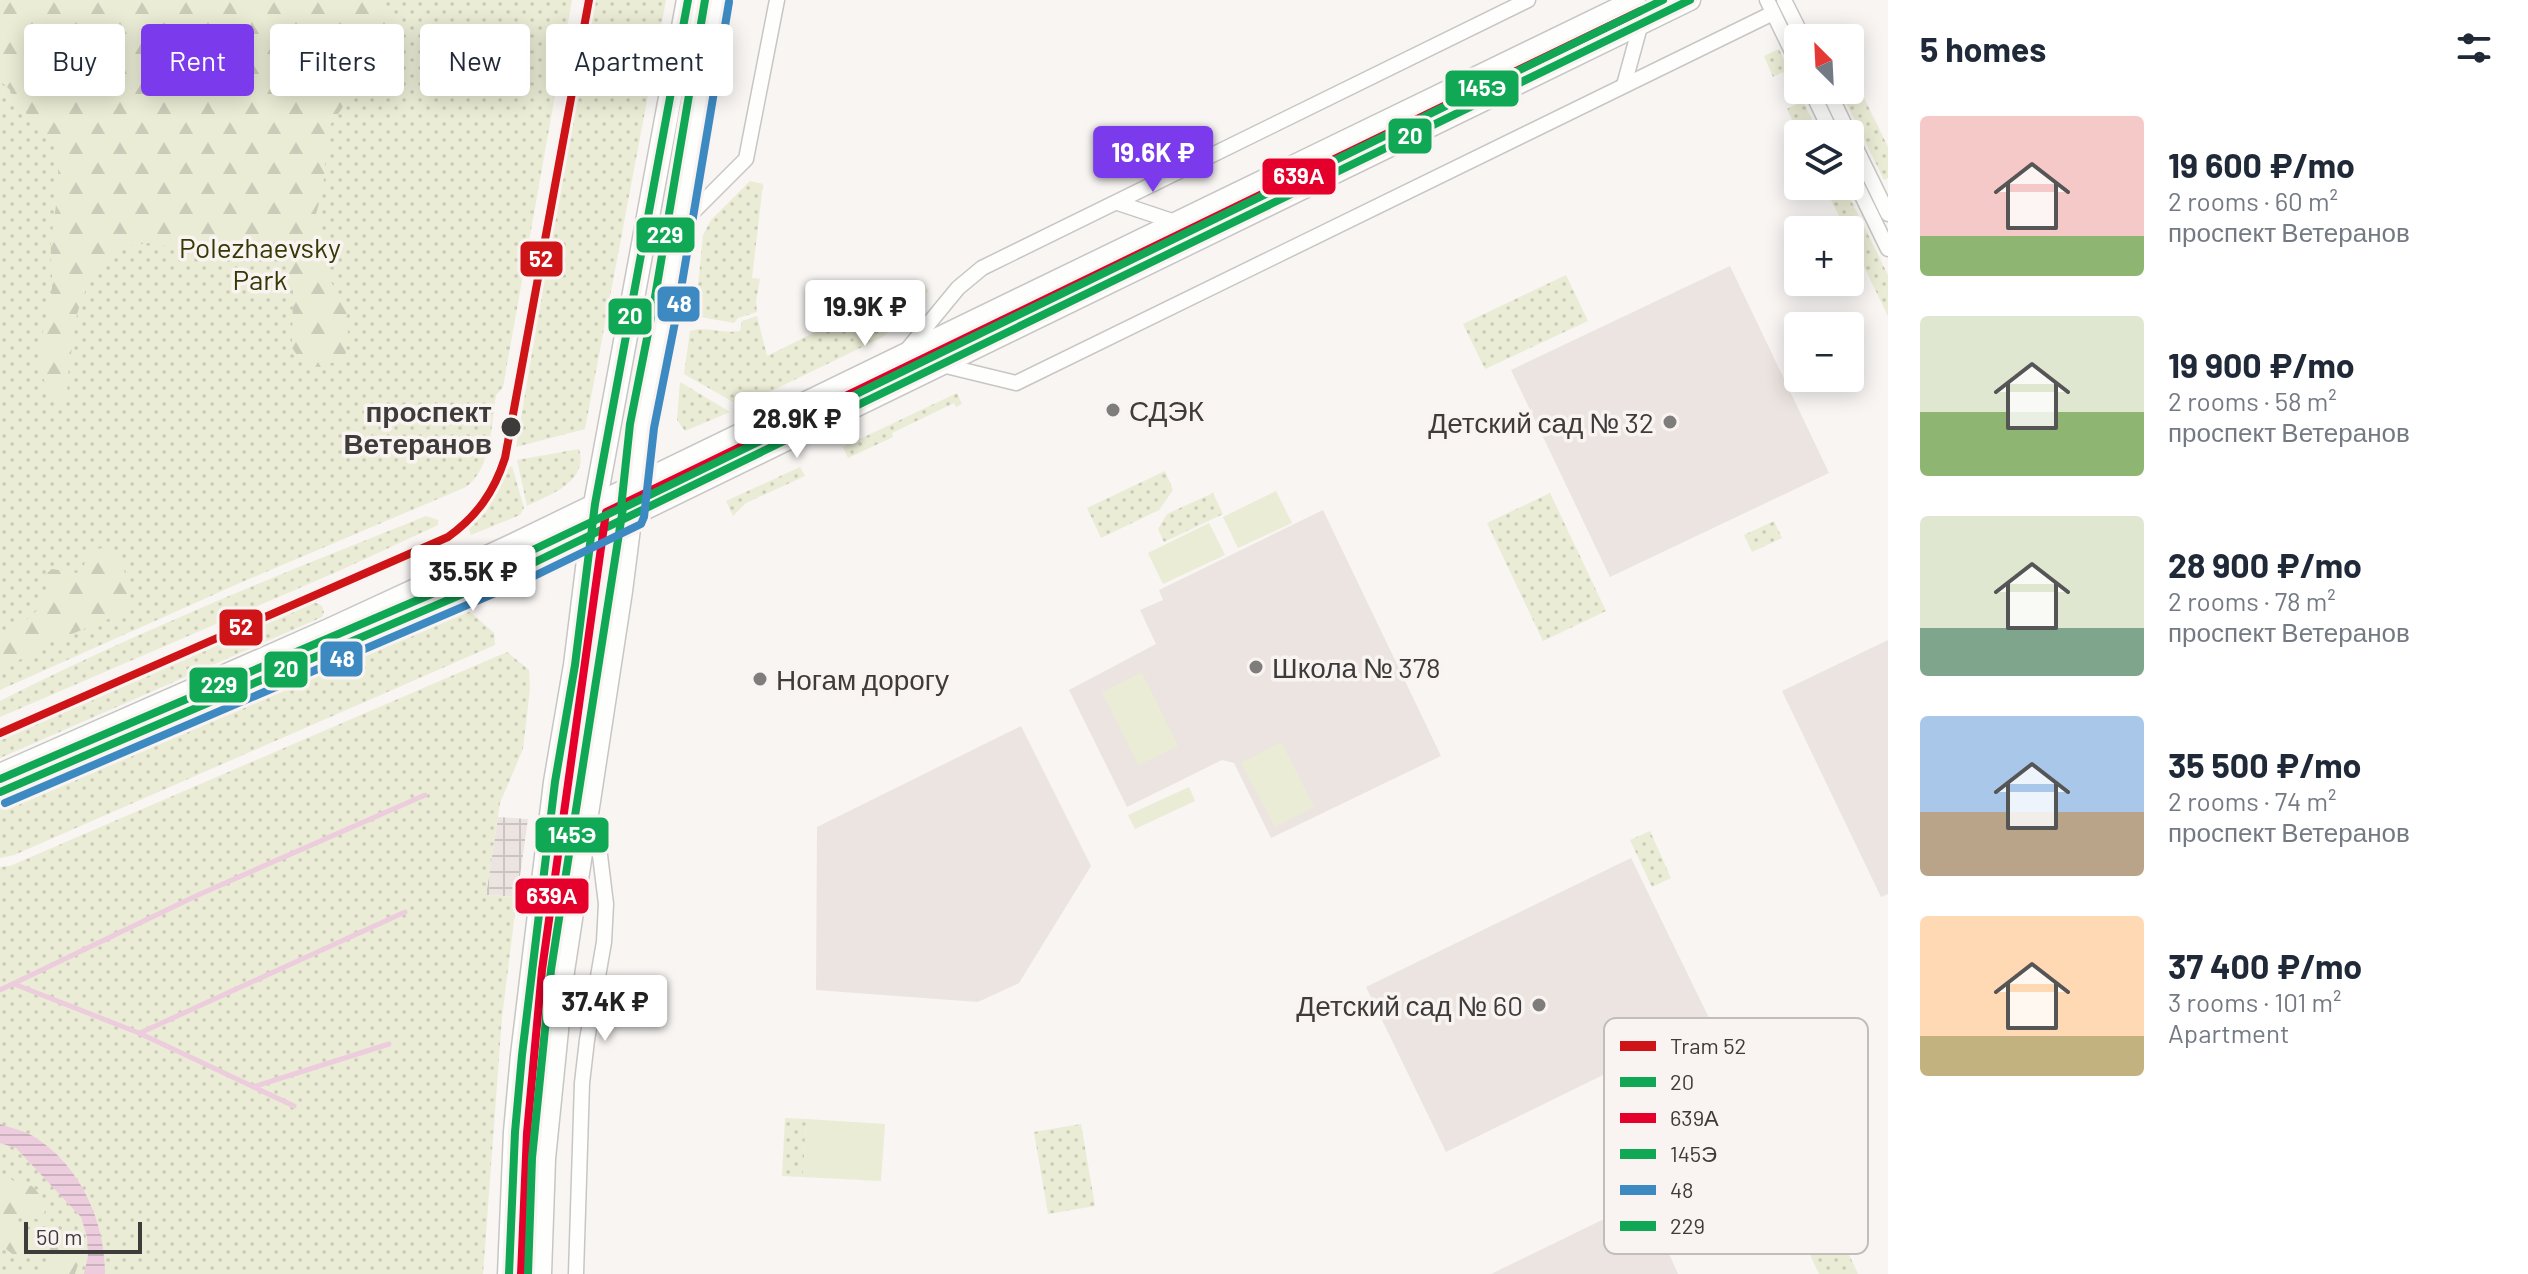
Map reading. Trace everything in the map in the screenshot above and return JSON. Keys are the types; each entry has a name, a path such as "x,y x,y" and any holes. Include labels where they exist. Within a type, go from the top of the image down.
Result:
{"main road":[{"path":"509,1274 515,1132 530,969 555,782 575,665 595,504 688,0"},
{"path":"540,1274 544,1159 563,971 632,516 642,426 717,0"},
{"path":"0,774 329,629 595,504 1635,0"},
{"path":"0,792 523,568 1690,0"}],"street":[{"path":"679,226 746,159 777,0"},
{"path":"904,353 958,288 982,268 1528,0"},
{"path":"1784,0 1796,24"},
{"path":"942,365 1016,383 1624,85 1770,6 1784,35"},
{"path":"1624,85 1641,23"},
{"path":"1864,164 1888,214"},
{"path":"1864,200 1888,249"},
{"path":"1118,203 1175,222"},
{"path":"576,1274 582,1083 604,942 606,904 600,855 584,826"}],"shaded area":[{"name":"Детский сад № 32","path":"1730,266 1784,379 1784,392 1790,392 1829,473 1610,577 1511,370"},
{"name":"Школа № 378","path":"1323,510 1441,756 1271,838 1234,763 1222,760 1127,807 1069,690 1156,644 1140,610 1163,600 1159,590"},
{"path":"1888,640 1888,894 1881,897 1782,691"},
{"path":"1021,726 1091,866 1019,983 978,1002 816,990 817,827"},
{"path":"498,817 528,819 517,897 486,895"},
{"name":"Детский сад № 60","path":"1631,858 1709,1018 1604,1018 1604,1074 1446,1152 1366,987"},
{"path":"0,1124 36,1138 66,1164 78,1180 101,1235 105,1274 84,1274 88,1256 87,1237 81,1217 16,1148 0,1143"},
{"path":"1602,1220 1604,1254 1669,1254 1678,1274 1491,1274"}],"green space":[{"name":"Polezhaevsky Park","path":"0,0 572,0 568,24 546,24 546,96 555,96 503,387 496,395 486,457 475,479 466,487 0,690"},
{"path":"0,0 364,0 382,3 398,16 396,24 270,24 270,96 351,96 328,128 323,189 316,214 323,232 331,282 346,307 348,334 345,358 321,367 305,366 292,348 293,290 283,260 261,248 215,255 178,251 155,242 130,246 106,262 88,283 77,314 67,381 68,402 56,405 42,372 40,345 52,287 51,244 58,188 57,159 48,135 30,119 0,81"},
{"path":"592,0 666,0 661,24 588,24"},
{"path":"1779,49 1784,60 1784,74 1773,77 1764,56"},
{"path":"576,96 648,96 585,429 516,447"},
{"path":"1864,98 1888,147 1888,178 1884,180 1864,139 1864,120 1855,120 1847,104 1864,104"},
{"path":"1804,104 1812,120 1792,120 1787,109"},
{"path":"750,181 763,184 752,278 760,279 757,312 738,318 734,323 695,316 703,235 711,220"},
{"path":"1831,200 1851,200 1859,216 1839,216"},
{"path":"1864,226 1888,275 1888,316 1864,267"},
{"path":"1566,275 1588,321 1485,369 1463,324"},
{"path":"916,282 923,282 928,291 883,337 740,406 684,374 690,331 740,331 742,321 757,316 767,356"},
{"path":"680,382 730,412 685,431 677,420"},
{"path":"957,393 962,404 956,407 954,403 848,458 843,447"},
{"path":"579,449 581,460 573,479 556,492 527,506 517,460"},
{"path":"512,466 524,508 520,515 471,535 469,529 486,512"},
{"path":"800,467 805,476 746,503 733,516 726,501"},
{"path":"1165,471 1173,490 1159,510 1101,538 1087,508"},
{"path":"1276,491 1292,523 1238,548 1223,517"},
{"path":"1213,493 1223,514 1164,542 1158,529 1167,514"},
{"path":"1550,493 1606,611 1543,641 1487,523"},
{"path":"426,516 438,520 438,525 0,717 0,701 52,675 211,604"},
{"path":"1774,521 1782,538 1752,552 1744,535"},
{"path":"1209,523 1225,555 1163,584 1148,553"},
{"path":"101,548 125,572 130,588 130,606 116,616 47,644 0,671 0,631 21,623 39,608 47,592 47,573 52,569 77,573 89,553"},
{"path":"313,601 322,606 322,617 0,758 0,740"},
{"path":"469,611 494,633 495,645 14,855 0,858 0,807"},
{"path":"507,652 529,670 530,689 523,749 500,803 486,895 517,897 502,1017 483,1274 0,1274 0,867 10,866"},
{"path":"1142,672 1178,746 1138,765 1102,692"},
{"path":"1281,742 1314,807 1275,827 1241,763"},
{"path":"1189,787 1195,801 1135,829 1128,815"},
{"path":"1650,831 1671,878 1652,887 1630,840"},
{"path":"785,1118 806,1119 803,1177 782,1176"},
{"path":"806,1119 885,1124 881,1181 803,1177"},
{"path":"1081,1124 1095,1206 1048,1214 1034,1132"},
{"path":"0,1172 17,1183 32,1186 42,1197 45,1211 41,1221 19,1211 13,1220 18,1231 57,1240 72,1248 81,1255 75,1274 39,1274 51,1261 35,1251 16,1255 0,1243"},
{"path":"1810,1254 1849,1254 1858,1274 1819,1274"}],"waterway":[{"path":"0,990 198,895 425,795"},
{"path":"140,1033 405,912"},
{"path":"14,984 139,1033 294,1106"},
{"path":"253,1087 389,1044"}],"tram line":[{"name":"52","path":"0,733 448,537 476,512 496,482 505,458 589,0"}],"transit line":[{"name":"20","path":"509,1274 515,1132 522,1055 555,782 575,665 595,504 688,0"},
{"name":"229","path":"0,779 518,557 621,508 630,424 654,303 705,0"},
{"name":"145Э","path":"528,1274 532,1158 551,970 623,508 1663,0"},
{"name":"20","path":"0,792 523,568 1690,0"},
{"name":"48","path":"5,803 528,579 641,524 654,428 678,307 729,2"},
{"name":"639А","path":"521,1274 527,1133 542,970 606,512 1640,11"}],"place":[{"name":"СДЭК","path":"1113,410"},
{"name":"Детский сад № 32","path":"1670,422"},
{"name":"проспект Ветеранов","path":"511,427"},
{"name":"Школа № 378","path":"1256,667"},
{"name":"Ногам дорогу","path":"760,679"},
{"name":"Детский сад № 60","path":"1539,1005"}]}
